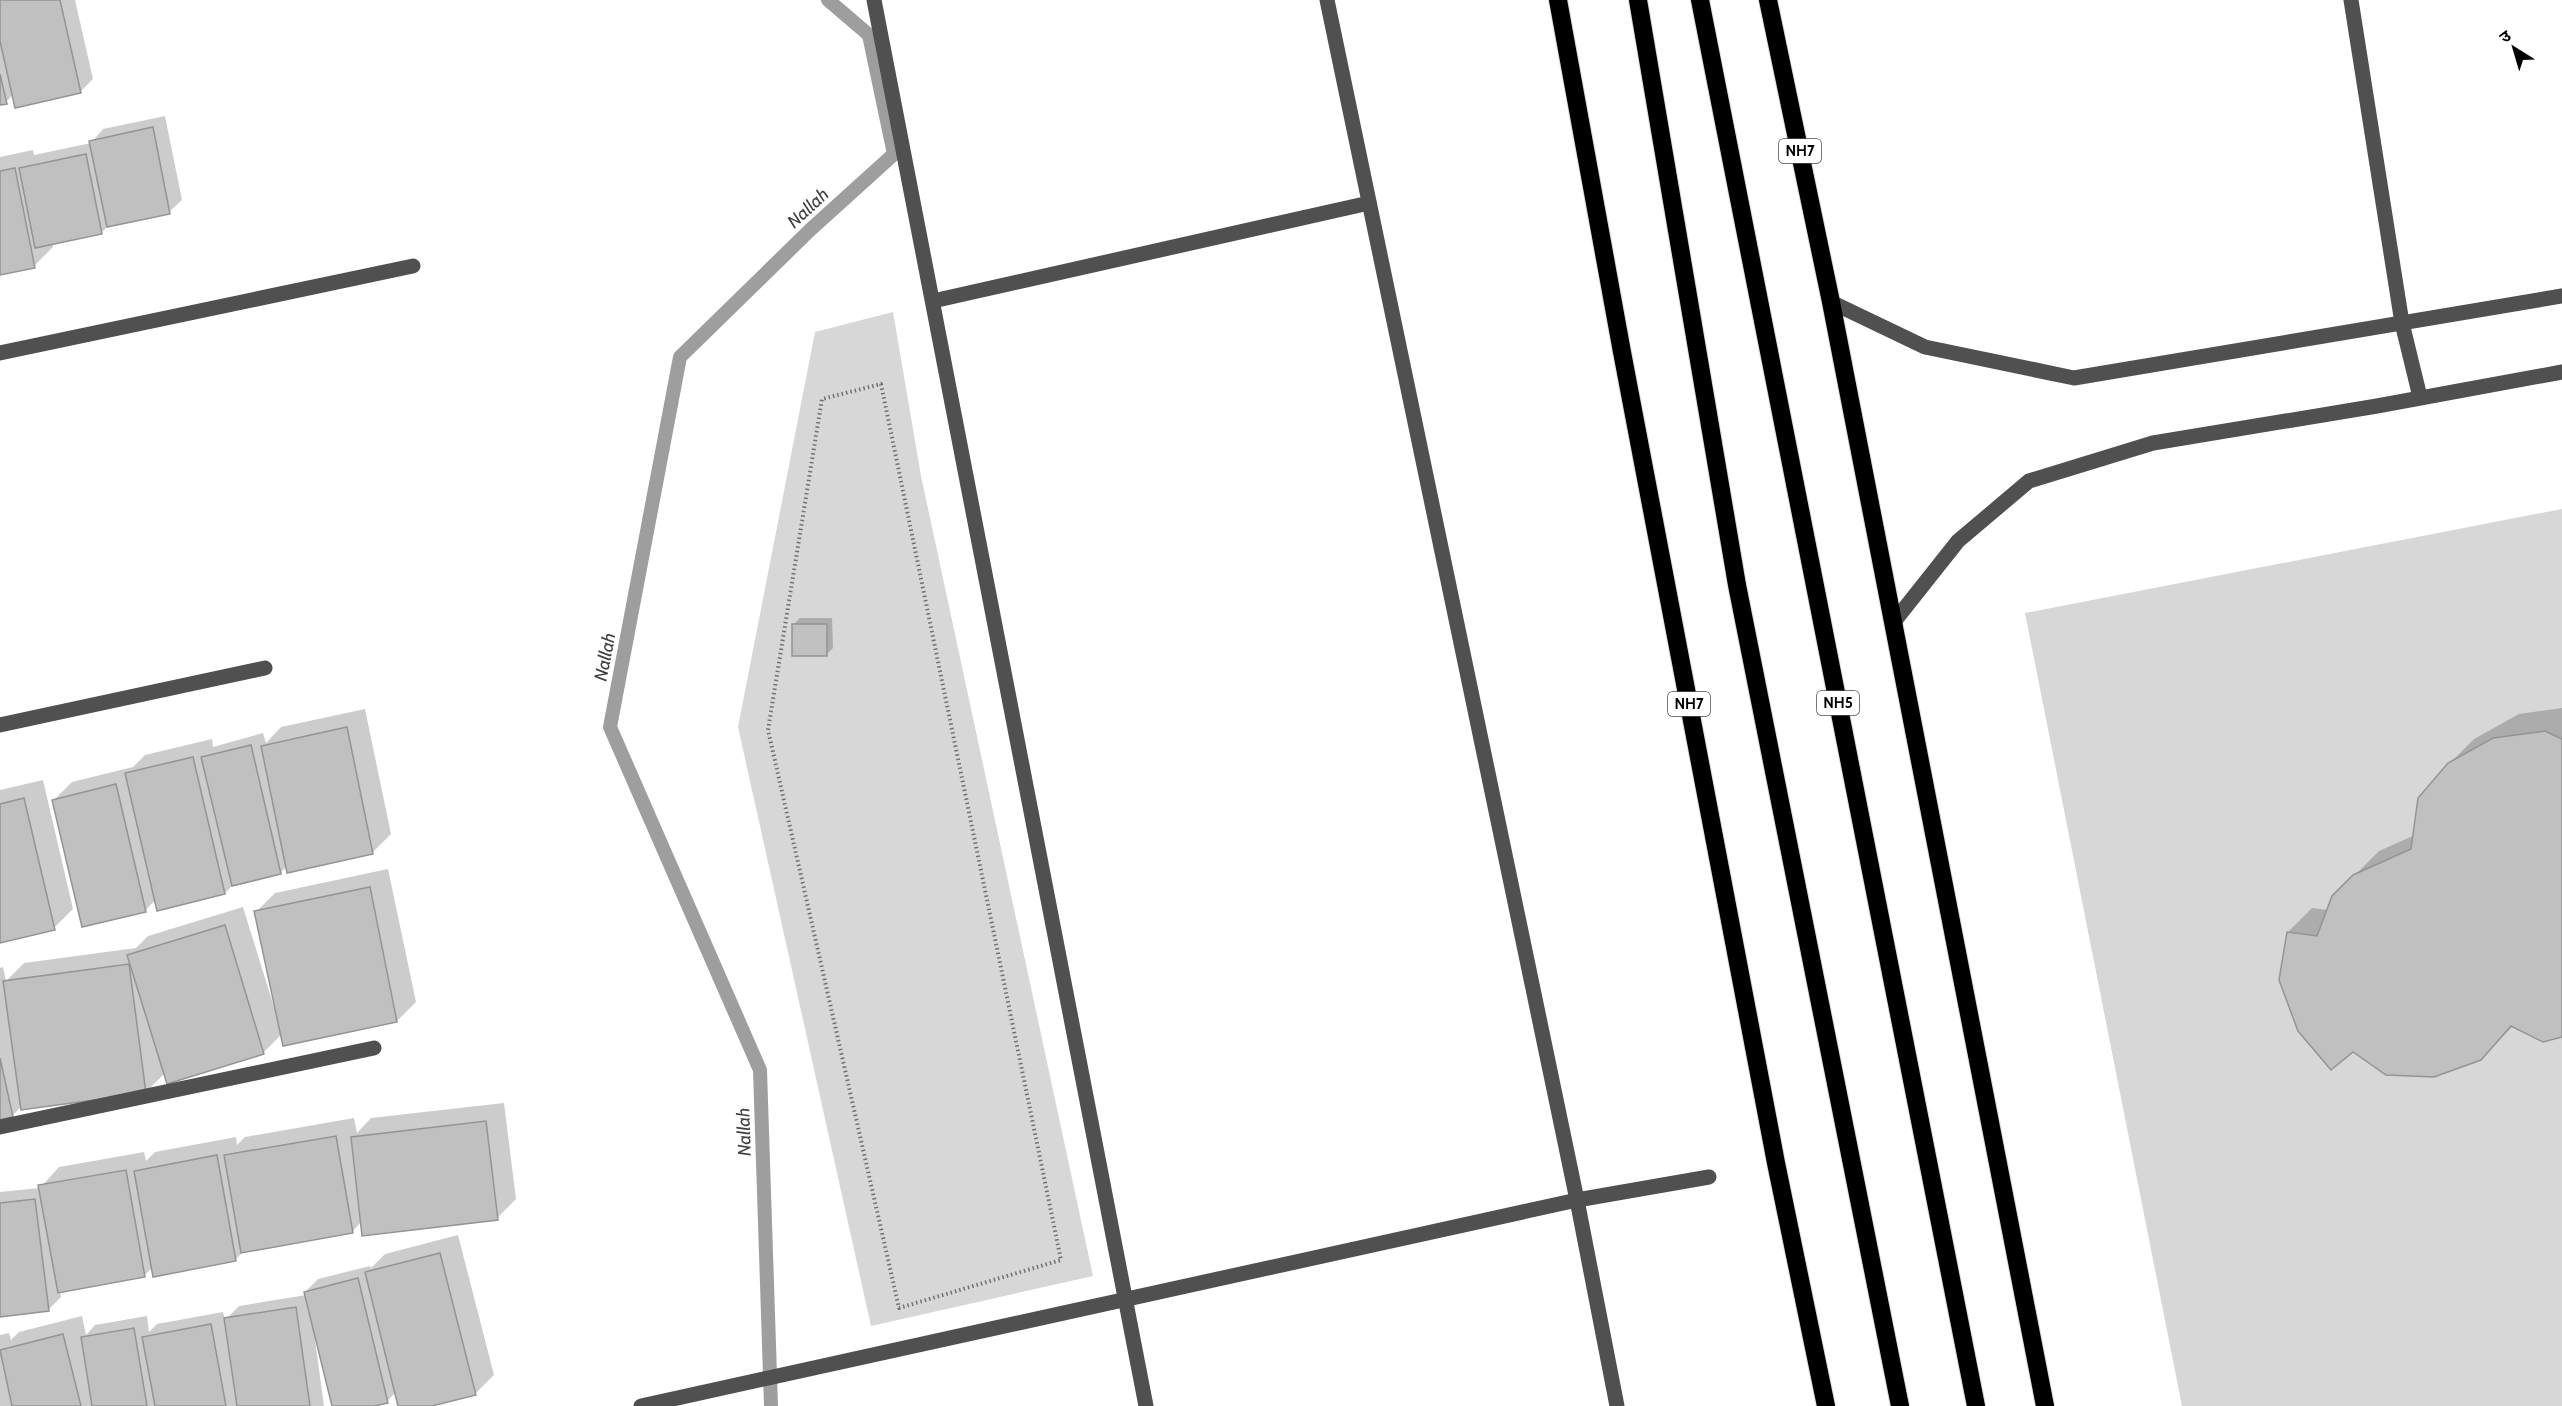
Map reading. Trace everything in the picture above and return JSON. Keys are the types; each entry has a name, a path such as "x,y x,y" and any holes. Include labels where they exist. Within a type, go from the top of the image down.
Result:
{"highway":[{"name":"NH7","path":"1558,0 1624,364 1776,1163 1827,1406"},
{"path":"1638,0 1737,585 1900,1406"},
{"name":"NH5","path":"1700,0 1976,1406"},
{"name":"NH7","path":"1768,0 1831,302 2045,1406"}],"street":[{"path":"874,0 1146,1406"},
{"path":"1327,0 1577,1200 1617,1406"},
{"path":"2351,0 2402,323 2420,398"},
{"path":"933,301 1369,203"},
{"path":"0,353 413,266"},
{"path":"1831,302 1925,347 2074,378 2562,296"},
{"path":"1893,623 1958,541 2029,481 2153,443 2562,372"},
{"path":"0,725 265,668"},
{"path":"0,1127 374,1048"},
{"path":"641,1406 1577,1200 1709,1176"}],"path":[{"path":"880,384 1061,1260 899,1308 768,730 822,399 880,384"}],"shaded area":[{"path":"893,312 921,476 1093,1276 871,1326 738,727 815,332"},
{"path":"2562,509 2562,1406 2182,1406 2025,613"}],"building":[{"path":"0,0 60,0 81,93 15,108 0,41"},
{"path":"0,74 7,104 0,105"},
{"path":"153,127 170,214 107,227 89,141"},
{"path":"86,154 102,234 35,248 19,168"},
{"path":"15,168 35,268 0,275 0,171"},
{"path":"792,624 827,624 827,656 792,656"},
{"path":"347,727 373,854 287,873 261,746"},
{"path":"2545,731 2562,739 2562,1037 2543,1042 2511,1026 2481,1060 2434,1077 2386,1075 2353,1052 2331,1070 2298,1031 2279,980 2287,932 2317,936 2332,896 2353,875 2411,849 2418,798 2448,763 2493,738"},
{"path":"251,745 281,874 232,886 201,757"},
{"path":"193,757 225,894 157,911 125,773"},
{"path":"116,784 146,912 82,927 52,800"},
{"path":"24,798 55,930 0,943 0,804"},
{"path":"370,887 397,1022 283,1046 254,911"},
{"path":"225,925 264,1054 167,1084 127,955"},
{"path":"129,964 146,1093 21,1110 3,981"},
{"path":"0,1058 13,1117 0,1120"},
{"path":"486,1121 498,1220 362,1236 351,1137"},
{"path":"336,1136 353,1233 241,1253 224,1155"},
{"path":"217,1155 236,1261 153,1277 134,1171"},
{"path":"126,1170 145,1277 58,1293 38,1185"},
{"path":"35,1199 49,1311 0,1317 0,1203"},
{"path":"440,1253 476,1395 432,1406 398,1406 365,1272"},
{"path":"358,1278 388,1403 375,1406 332,1406 304,1292"},
{"path":"296,1307 310,1406 237,1406 224,1318"},
{"path":"211,1324 226,1406 155,1406 142,1337"},
{"path":"134,1328 147,1406 92,1406 81,1337"},
{"path":"63,1334 81,1406 12,1406 0,1350"}],"waterway":[{"name":"Nallah","path":"771,1406 760,1070 610,727 680,357 810,230 894,154 869,35 828,0"}]}
